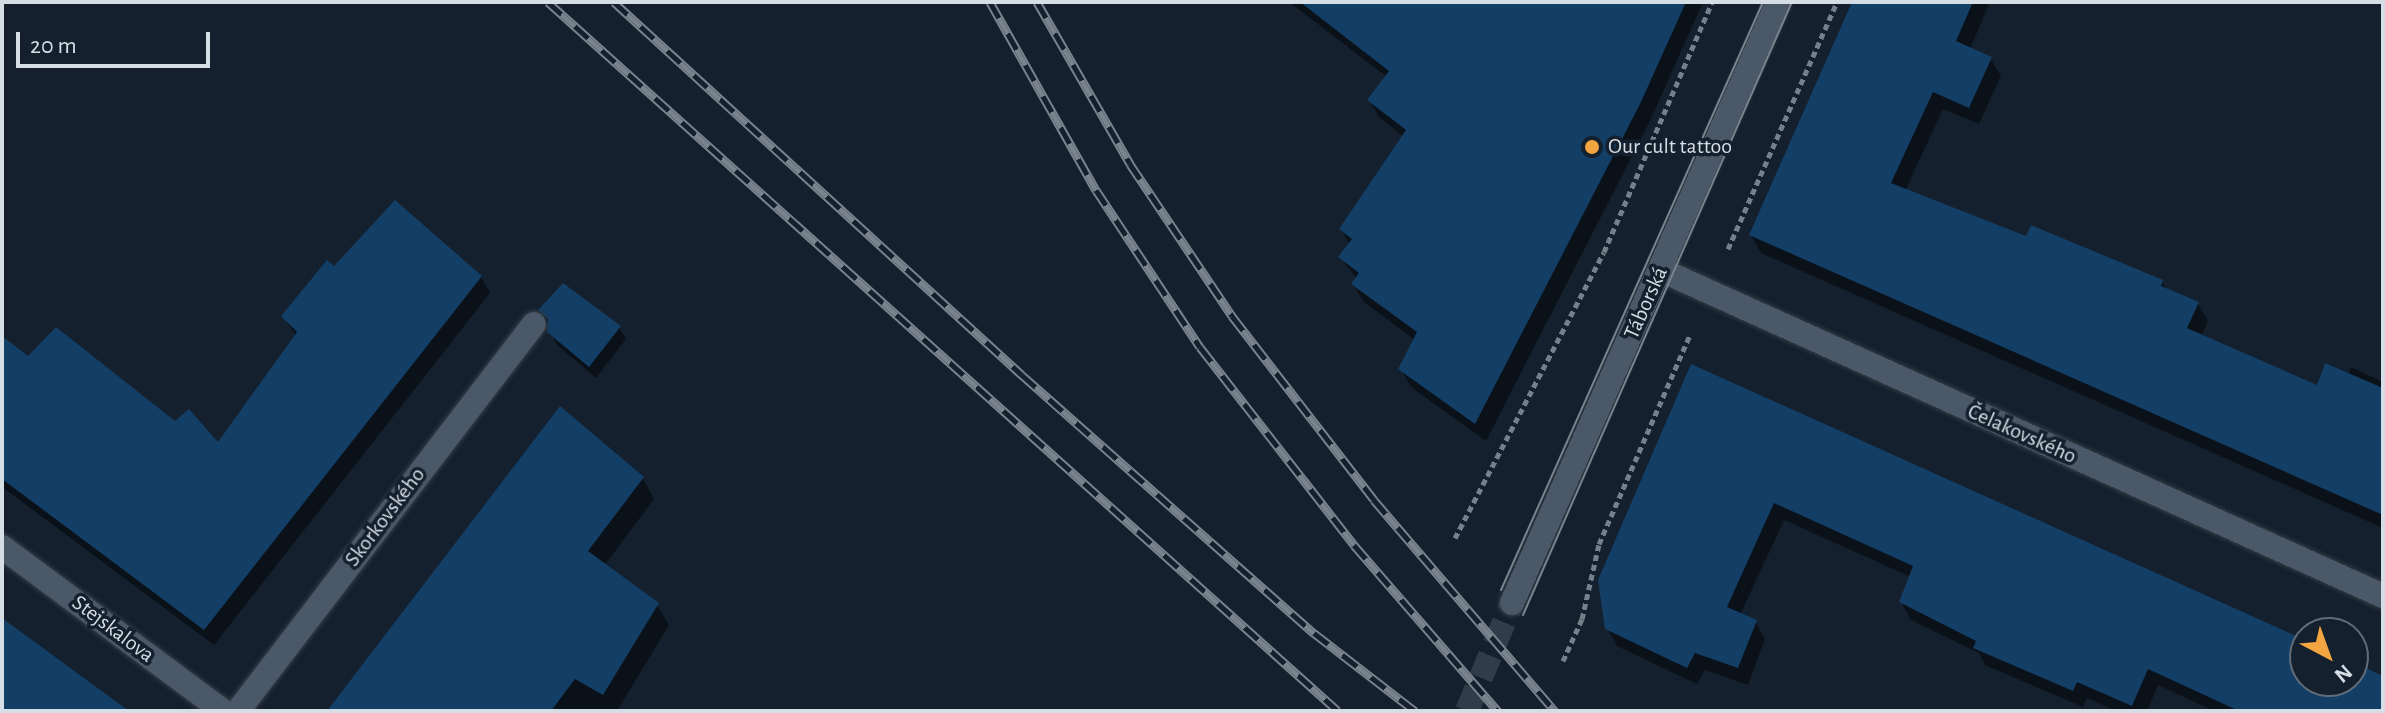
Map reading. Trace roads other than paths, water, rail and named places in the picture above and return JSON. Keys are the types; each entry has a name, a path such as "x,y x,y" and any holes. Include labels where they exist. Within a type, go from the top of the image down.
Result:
{"street":[{"name":"Táborská","path":"1512,603 1778,2"},
{"name":"Čelakovského","path":"1661,270 2383,596"},
{"name":"Skorkovského","path":"238,711 534,324"},
{"name":"Stejskalova","path":"2,547 223,711"}],"tunnel":[{"path":"1467,711 1512,603"}],"tram line":[{"path":"1501,590 1763,2"},
{"path":"1523,615 1792,2"}],"railway":[{"path":"548,2 1338,711"},
{"path":"614,2 1022,375 1314,633 1415,711"},
{"path":"990,2 1096,190 1200,347 1354,545 1498,711"},
{"path":"1037,2 1130,164 1232,316 1374,500 1555,711"}],"place":[{"name":"Our cult tattoo","path":"1592,147"}]}
